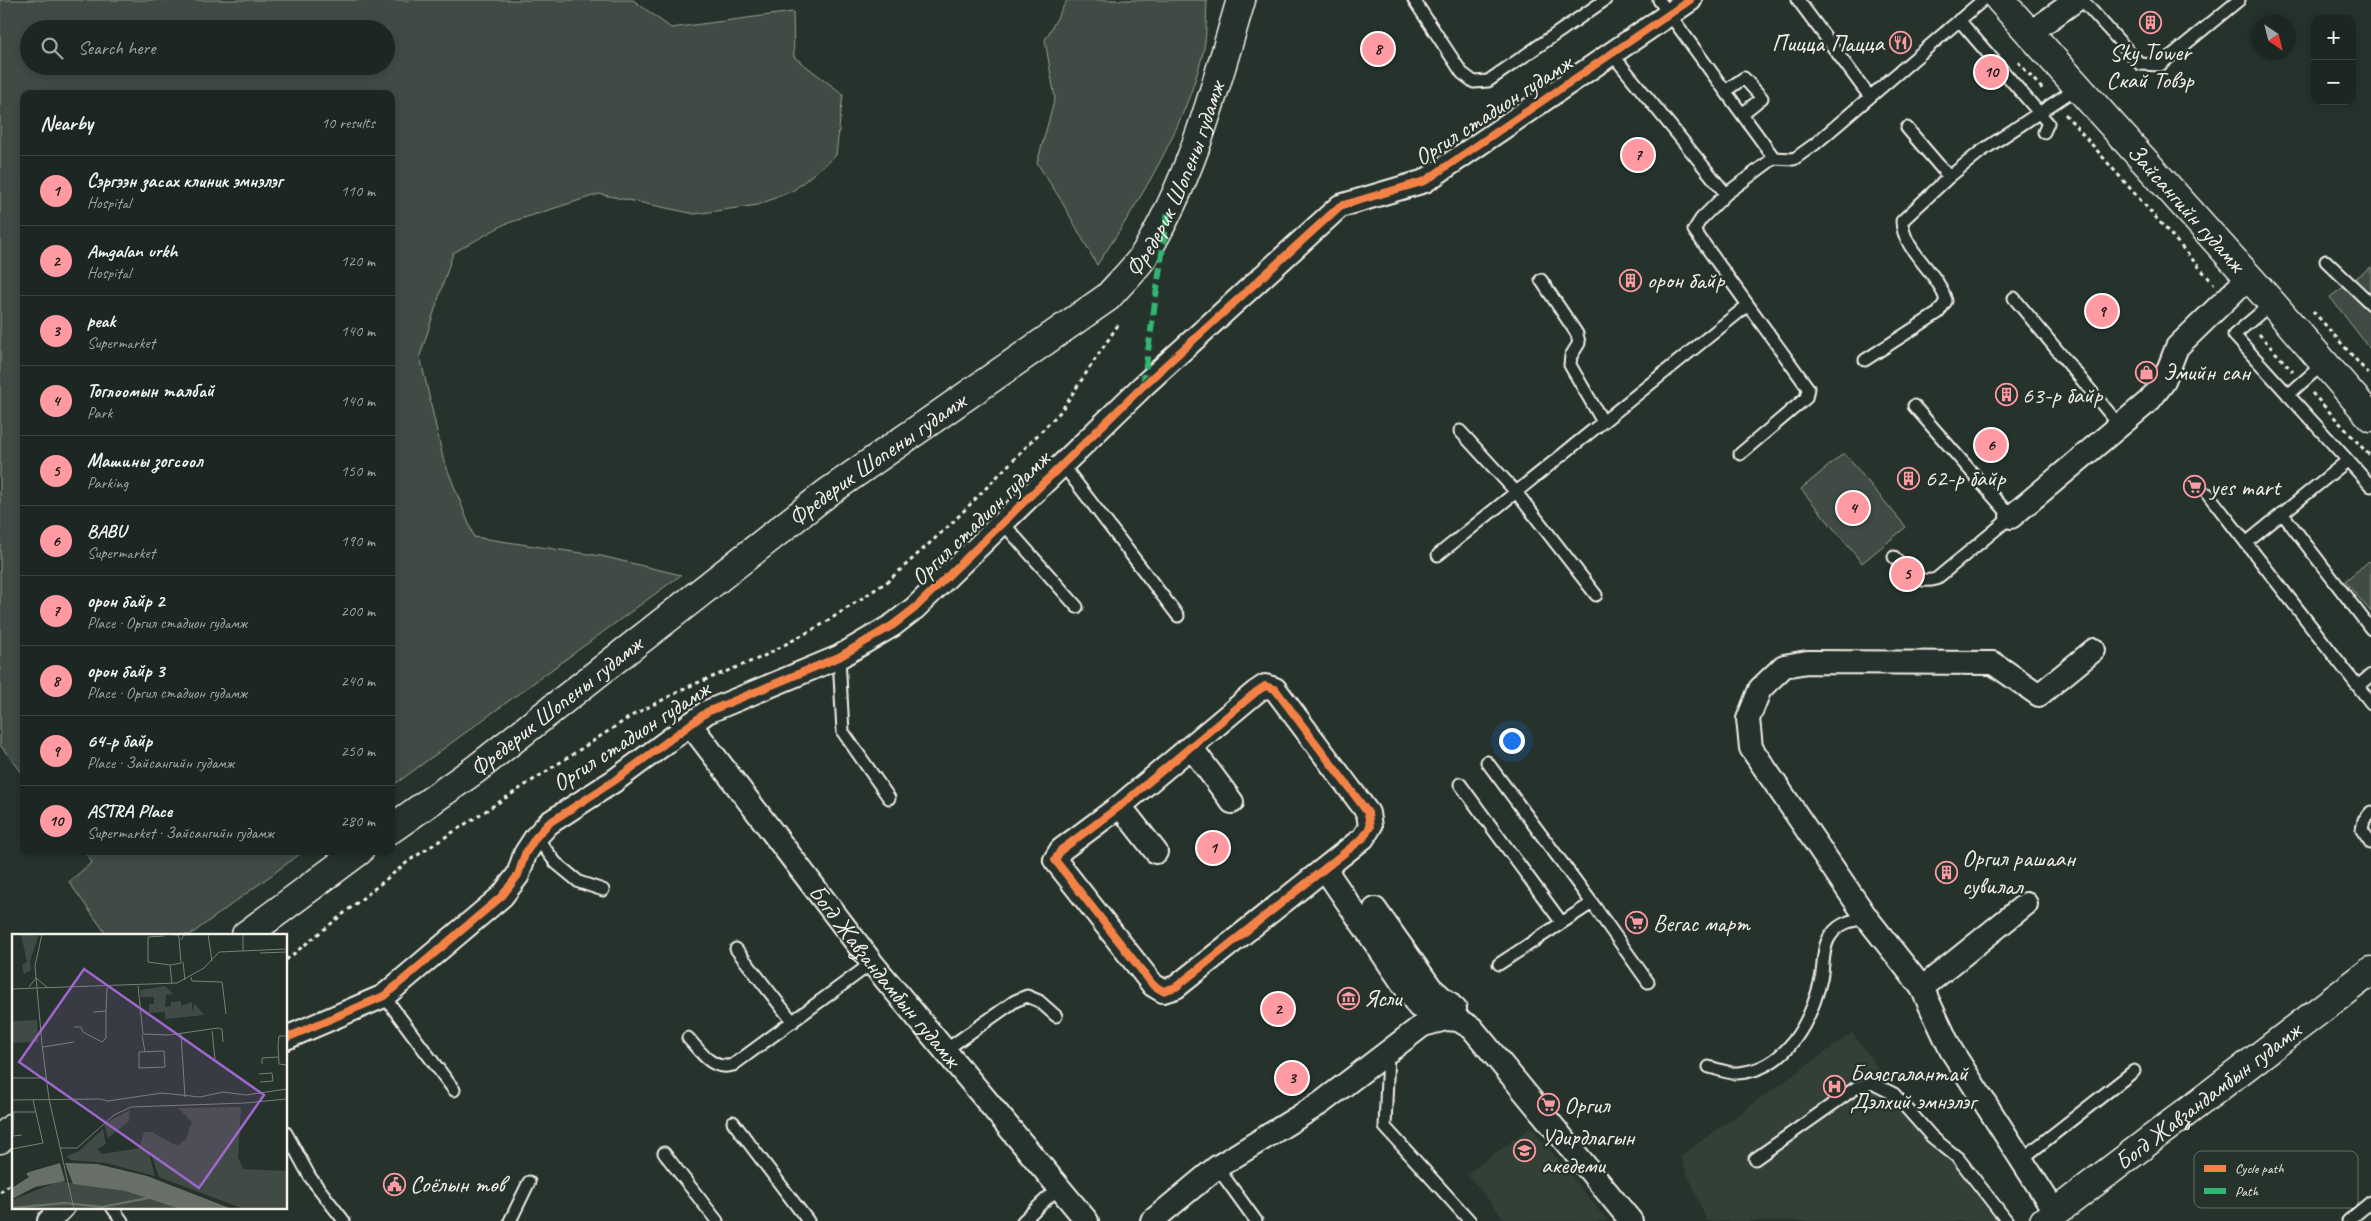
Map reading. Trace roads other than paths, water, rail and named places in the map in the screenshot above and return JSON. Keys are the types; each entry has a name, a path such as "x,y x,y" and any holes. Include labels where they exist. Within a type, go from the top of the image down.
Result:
{"street":[{"name":"Фредерик Шопены гудамж","path":"395,826 476,769 827,493 1108,297 1142,259 1168,212 1205,123 1241,0"},
{"name":"Оргил стадион гудамж","path":"288,1037 384,996 502,896 518,875 525,854 536,837 556,816 614,782 707,712 839,658 915,608 1143,386 1340,206 1425,181 1612,54 1664,8 1690,0"},
{"name":"Зайсангийн гудамж","path":"2000,0 2249,277 2371,417"},
{"path":"2030,32 2076,0"},
{"path":"2012,518 2149,401 2163,383 2177,347 2249,277"},
{"path":"2050,1216 2022,1159 1951,1050 1922,988 1867,918 1751,748 1748,719 1760,690 1784,666 1807,662 1993,663 2039,695 2094,650"},
{"path":"1265,686 1275,689 1368,813 1370,827 1363,838 1325,869 1176,987 1163,991 1153,985 1055,860 1062,850 1120,806 1265,686"},
{"name":"Богд Жавзандамбын гудамж","path":"690,724 872,962 944,1052 1087,1221"},
{"path":"1191,747 1232,802"},
{"path":"1120,806 1156,852"},
{"path":"247,934 293,898 353,855"},
{"path":"1325,869 1418,1006 1448,1002"},
{"path":"1922,988 2026,904"},
{"path":"1375,909 1431,988 1448,1002 1472,1028 1631,1221"},
{"name":"Богд Жавзандамбын гудамж","path":"2050,1216 2371,971"},
{"path":"1152,1221 1217,1167 1321,1103 1423,1025 1436,1021 1458,1020 1472,1028"},
{"path":"0,1139 12,1129"},
{"path":"49,1221 62,1208"}],"lane":[{"path":"1414,0 1462,73 1474,82 1488,81 1605,0"},
{"path":"1798,0 1870,97"},
{"path":"1740,454 1806,398 1808,388 1694,230 1701,219 1726,194 1774,158 1794,159 1815,144 1983,0"},
{"path":"2082,0 2140,64 2150,66 2160,65 2239,0"},
{"path":"1664,8 1774,158"},
{"path":"1959,20 2048,123 2044,132"},
{"path":"1612,54 1726,194"},
{"path":"1725,91 1744,78 1762,98 1742,114"},
{"path":"1865,360 1938,313 1946,301 1943,289 1903,234 1902,221 1948,177 1980,152 2078,87"},
{"path":"1907,128 1948,177"},
{"path":"2326,261 2371,304"},
{"path":"1541,280 1577,334 1579,343 1571,356 1570,365 1603,422"},
{"path":"2014,298 2120,426"},
{"path":"2272,303 2234,334 2371,486"},
{"path":"1438,555 1748,305"},
{"path":"2288,395 2324,363"},
{"path":"1894,557 1915,579 1926,582 1936,579 2012,518 1914,406"},
{"path":"1460,431 1516,492 1596,595"},
{"path":"2246,543 2347,460"},
{"path":"1062,464 1178,616"},
{"path":"2208,494 2371,703"},
{"path":"2282,513 2371,629"},
{"path":"1002,522 1077,606"},
{"path":"839,658 843,732 888,798"},
{"path":"2358,686 2371,675"},
{"path":"1487,762 1648,982"},
{"path":"1460,784 1562,923"},
{"path":"2371,812 2364,820 2362,830 2371,843"},
{"path":"536,837 556,863 579,882 603,890"},
{"path":"1499,964 1592,903"},
{"path":"1708,1067 1738,1073 1764,1067 1788,1050 1806,1023 1820,980 1830,935 1846,921 1867,918"},
{"path":"736,949 793,1022"},
{"path":"688,1038 713,1064 724,1068 733,1065 872,962"},
{"path":"384,996 454,1090"},
{"path":"944,1052 1015,1001 1028,996 1039,1001 1056,1016"},
{"path":"1388,1053 1385,1127 1470,1221"},
{"path":"2022,1159 2134,1071"},
{"path":"1755,1159 1857,1087 1872,1083 1894,1094 1932,1137 1958,1158 2007,1221"},
{"path":"733,1122 808,1221"},
{"path":"288,1137 310,1178 344,1221"},
{"path":"664,1154 717,1221"},
{"path":"1217,1167 1256,1221"},
{"path":"510,1221 529,1182"},
{"path":"1023,1221 1058,1188"},
{"path":"2348,1221 2371,1202"},
{"path":"113,1208 122,1221"}],"place":[{"name":"Sky Tower Скай Товэр","path":"2150,23"},
{"name":"Пицца Пацца","path":"1900,43"},
{"name":"орон байр 3","path":"1378,49"},
{"name":"ASTRA Place","path":"1991,72"},
{"name":"орон байр 2","path":"1638,155"},
{"name":"орон байр","path":"1631,280"},
{"name":"64-р байр","path":"2102,311"},
{"name":"Эмийн сан","path":"2147,372"},
{"name":"63-р байр","path":"2006,395"},
{"name":"BABU","path":"1991,445"},
{"name":"62-р байр","path":"1909,478"},
{"name":"yes mart","path":"2194,487"},
{"name":"Тоглоомын талбай","path":"1853,508"},
{"name":"Машины зогсоол","path":"1907,574"},
{"name":"Сэргээн засах клиник эмнэлэг","path":"1213,848"},
{"name":"Оргил рашаан сувилал","path":"1946,872"},
{"name":"Вегас март","path":"1637,923"},
{"name":"Ясли","path":"1348,998"},
{"name":"Amgalan urkh","path":"1278,1009"},
{"name":"peak","path":"1292,1078"},
{"name":"Баясгалантай Дэлхий эмнэлэг","path":"1834,1087"},
{"name":"Оргил","path":"1548,1105"},
{"name":"Удирдлагын акедеми","path":"1525,1151"},
{"name":"Соёлын төв","path":"394,1184"}]}
